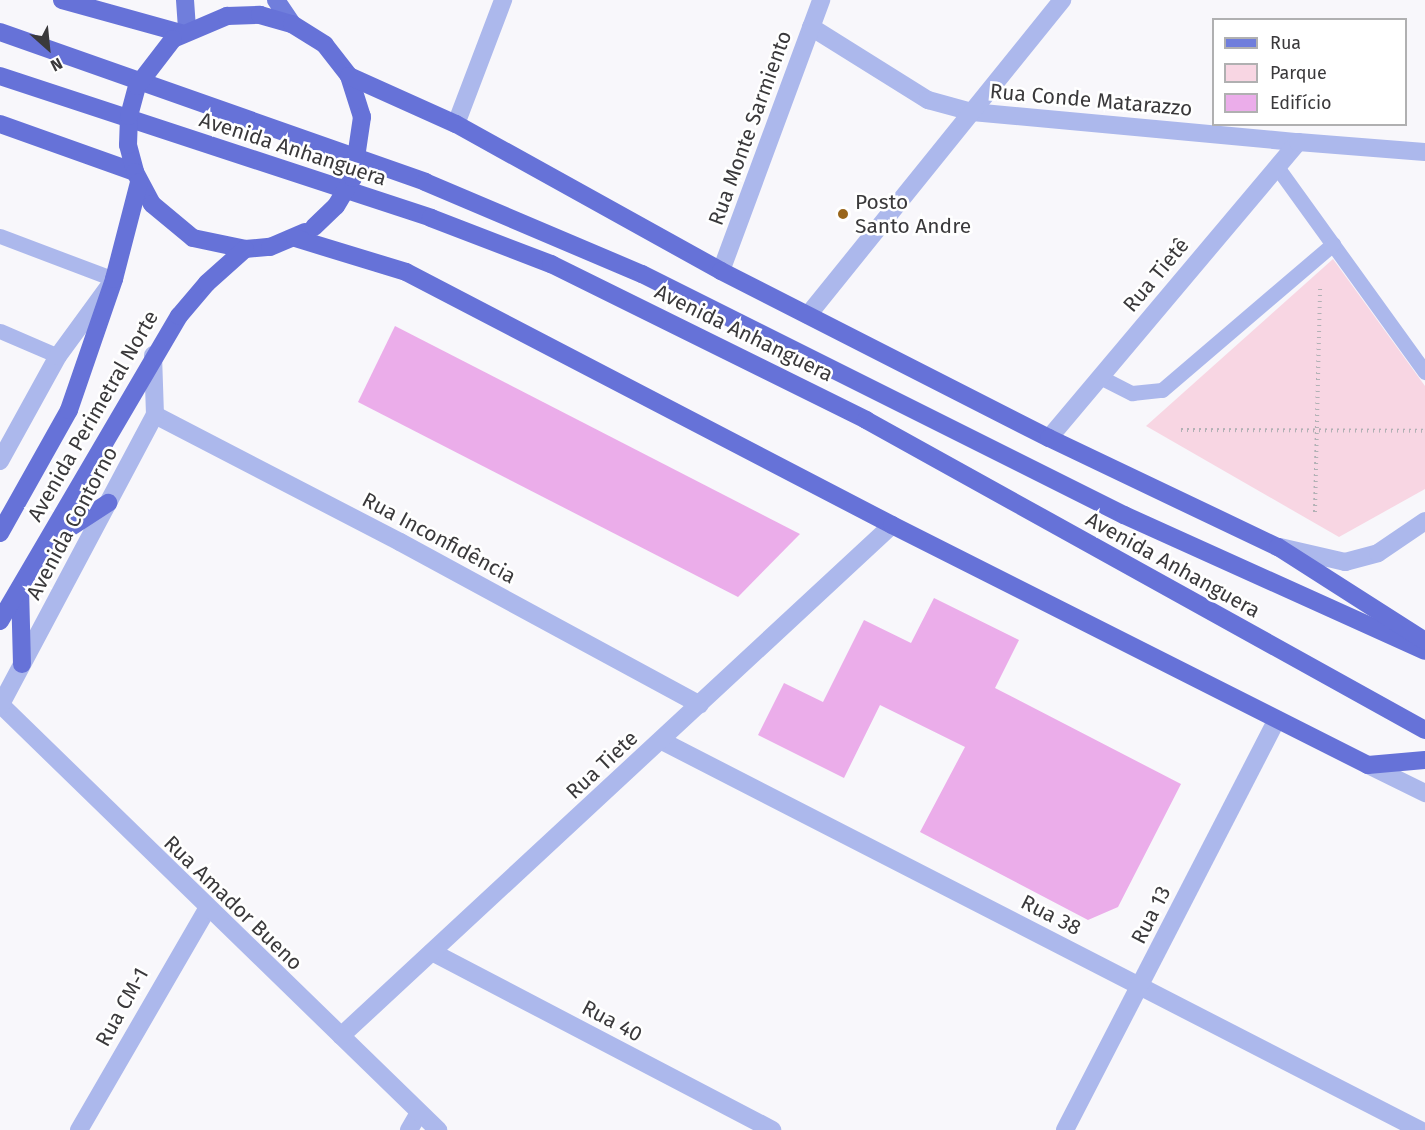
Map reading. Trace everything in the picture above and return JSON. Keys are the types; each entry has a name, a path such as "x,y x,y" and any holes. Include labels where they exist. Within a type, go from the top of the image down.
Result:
{"highway":[{"path":"71,1 180,34"},
{"path":"260,15 292,24 325,45 349,76 362,117 353,178 336,206 314,227 295,238 270,247 245,249 193,238 152,204 137,177 128,145 129,116 137,86 180,34 227,16 260,15"},
{"name":"Avenida Anhanguera","path":"0,32 425,182 642,274 1124,515 1425,651"},
{"name":"Avenida Anhanguera","path":"0,76 432,218 551,264 866,420 1425,730"},
{"name":"Avenida Anhanguera","path":"349,76 456,124 721,271 1049,438 1278,547 1425,641"},
{"path":"0,124 137,177"},
{"name":"Avenida Perimetral Norte","path":"0,533 69,410 114,279 137,177"},
{"path":"295,238 406,272 892,525 1368,765 1425,760"},
{"name":"Avenida Perimetral Norte","path":"0,621 153,355 186,307 245,249"},
{"path":"44,544 108,503"},
{"path":"20,586 22,664"}],"main road":[{"path":"180,34 185,0"},
{"path":"276,0 292,24"}],"street":[{"path":"456,124 502,0"},
{"name":"Rua Monte Sarmiento","path":"721,271 821,0"},
{"path":"808,315 1062,0"},
{"name":"Rua Conde Matarazzo","path":"811,27 928,100 972,112 1425,152"},
{"name":"Rua Tietê","path":"1049,438 1298,142"},
{"path":"0,461 58,356 114,279"},
{"path":"153,355 155,415"},
{"name":"Avenida Contorno","path":"0,705 155,415"},
{"name":"Rua Inconfidência","path":"155,415 400,542 700,705"},
{"path":"1278,547 1345,562 1378,554 1425,521"},
{"name":"Rua Tiete","path":"341,1036 662,741 892,525"},
{"name":"Rua Amador Bueno","path":"0,705 207,909 438,1130"},
{"name":"Rua 13","path":"1065,1130 1277,720"},
{"name":"Rua 38","path":"662,741 1420,1130"},
{"path":"1368,765 1425,793"},
{"name":"Rua CM-1","path":"79,1130 207,909"},
{"name":"Rua 40","path":"432,952 772,1130"},
{"path":"409,1130 419,1113"}],"lane":[{"path":"1277,167 1425,372"},
{"path":"0,236 114,279"},
{"path":"1100,377 1132,393 1162,390 1333,244"},
{"path":"0,331 58,356"}],"path":[{"path":"1315,512 1319,434 1320,288"},
{"path":"1181,430 1319,434 1425,431"}],"green space":[{"path":"1333,259 1425,386 1425,489 1339,537 1146,426"}],"building":[{"path":"395,326 800,534 738,597 358,402"},
{"path":"934,598 1019,640 995,688 1181,784 1118,907 1088,920 920,832 965,747 880,705 844,778 758,735 784,683 823,702 864,620 911,643"}],"place":[{"name":"Posto Santo Andre","path":"843,214"}]}
